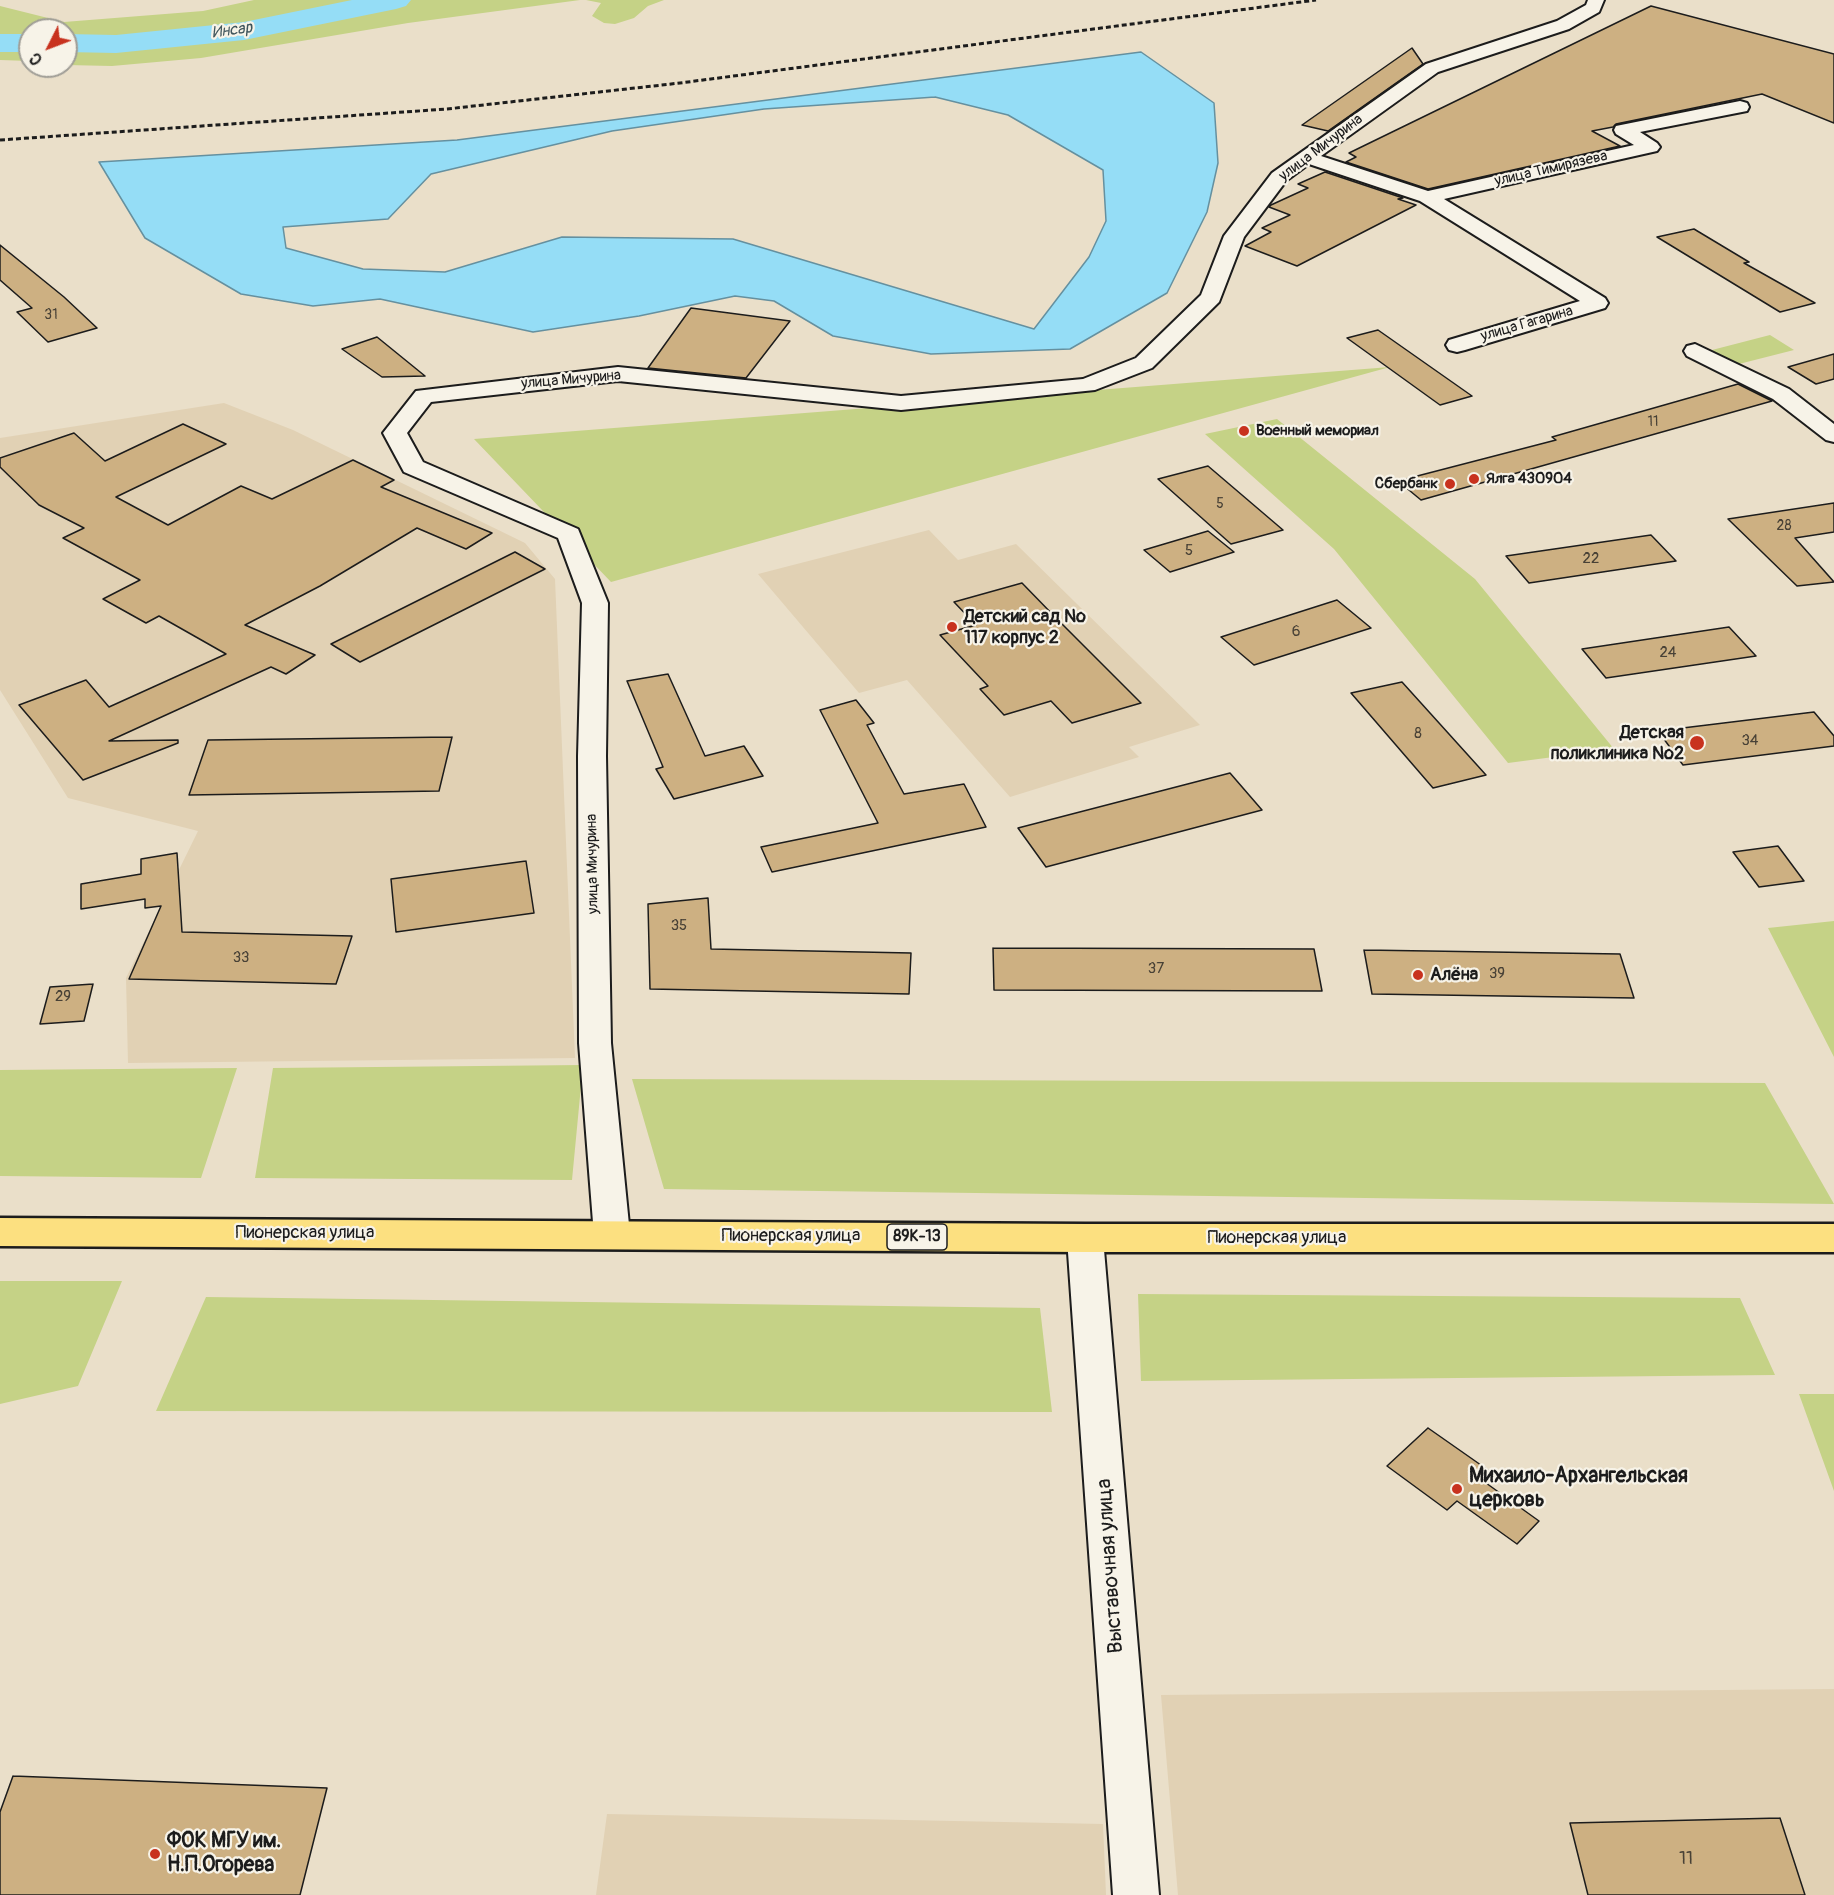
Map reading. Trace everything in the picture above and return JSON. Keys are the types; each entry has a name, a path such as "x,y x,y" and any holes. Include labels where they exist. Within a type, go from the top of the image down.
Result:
{"main road":[{"name":"Пионерская улица","path":"0,1232 1085,1238 1834,1238"}],"street":[{"name":"улица Мичурина","path":"612,1235 595,1043 592,756 595,603 569,534 413,467 395,433 424,396 618,374 900,403 1087,385 1144,363 1211,297 1234,236 1279,177 1432,68 1563,25 1593,8 1596,0"},
{"name":"улица Тимирязева","path":"1427,197 1650,147 1623,130 1740,107"},
{"path":"1306,157 1427,197"},
{"name":"улица Гагарина","path":"1427,197 1597,303 1457,345"},
{"path":"1695,351 1781,394 1834,435"},
{"name":"Выставочная улица","path":"1085,1238 1136,1895"}],"shaded area":[{"path":"224,403 293,430 525,543 555,579 575,1058 128,1063 126,978 198,831 68,798 0,690 0,438"},
{"name":"Детский сад № 117 корпус 2","path":"929,530 958,560 1016,544 1200,725 1129,747 1139,757 1010,797 907,680 859,693 758,574"},
{"path":"1834,1689 1834,1895 1178,1895 1161,1695"},
{"path":"607,1814 1103,1824 1106,1895 596,1895"}],"green space":[{"path":"254,0 580,0 408,23 201,58 112,66 78,65 78,21 203,11"},
{"path":"586,0 664,0 648,6 634,18 615,24 604,23 592,16 601,3"},
{"path":"0,6 48,18 18,18 18,61 0,60"},
{"path":"1770,335 1794,350 1735,365 1712,350"},
{"path":"1390,367 611,582 474,439"},
{"path":"1277,419 1475,579 1614,749 1508,763 1334,549 1205,434"},
{"path":"1834,921 1834,1057 1768,928"},
{"path":"583,1065 572,1180 255,1178 273,1068"},
{"path":"237,1068 201,1178 0,1176 0,1070"},
{"path":"632,1079 1765,1083 1834,1204 664,1189"},
{"path":"0,1281 122,1281 78,1386 0,1404"},
{"path":"1138,1294 1740,1298 1775,1375 1141,1381"},
{"path":"206,1297 1040,1308 1052,1412 156,1411"},
{"path":"1799,1394 1834,1394 1834,1491"}],"water":[{"path":"1141,52 1214,103 1218,163 1207,212 1167,293 1070,349 931,354 833,336 774,301 735,296 639,316 533,332 380,299 313,306 241,294 145,238 99,162 457,140","holes":["935,97 1008,115 1103,170 1106,221 1089,257 1034,329 733,239 562,237 445,272 363,269 286,248 283,227 388,219 431,174 612,131 764,109"]}],"building":[{"path":"1651,6 1834,54 1834,123 1762,94 1592,131 1620,146 1428,189 1346,162 1356,157 1349,153"},
{"path":"1412,48 1423,64 1328,131 1302,125"},
{"path":"1325,172 1403,198 1398,199 1416,205 1297,266 1245,246 1271,232 1262,228 1290,215 1269,207 1271,205 1308,188 1298,184"},
{"path":"1694,229 1749,262 1744,263 1815,303 1780,312 1657,237"},
{"path":"0,245 64,297 97,328 48,342 17,312 32,308 0,280"},
{"path":"691,308 790,321 746,378 648,368"},
{"path":"1378,330 1472,396 1440,405 1347,338"},
{"path":"377,337 425,376 382,377 342,349"},
{"path":"1834,354 1834,379 1816,384 1788,367"},
{"path":"1738,384 1772,401 1421,500 1398,481 1556,440 1552,437"},
{"path":"183,424 226,444 116,497 168,525 241,486 272,499 353,460 394,480 381,487 492,533 466,549 417,528 320,586 245,625 315,655 286,674 271,667 109,741 178,740 178,743 83,780 19,705 86,680 109,707 226,654 159,616 146,623 103,599 140,580 63,538 84,528 39,505 0,467 0,458 74,433 105,461"},
{"path":"1208,466 1283,530 1231,544 1158,479"},
{"path":"1834,503 1834,532 1795,538 1834,582 1797,586 1728,519"},
{"path":"1208,531 1234,552 1170,572 1144,550"},
{"path":"1651,535 1676,561 1529,583 1506,556"},
{"path":"515,552 545,569 360,662 331,644"},
{"path":"1022,583 1141,703 1072,723 1051,701 1004,715 980,689 988,686 940,635 976,625 954,602"},
{"path":"1337,600 1371,628 1254,665 1221,637"},
{"path":"1729,627 1756,656 1606,678 1582,649"},
{"path":"668,674 705,756 744,746 763,776 674,799 656,769 663,767 627,681"},
{"path":"1402,682 1486,775 1433,788 1351,693"},
{"path":"856,700 874,723 867,725 904,794 964,784 986,827 772,872 761,847 878,823 820,710"},
{"path":"1814,712 1834,736 1834,746 1683,765 1658,731"},
{"path":"452,737 439,791 189,795 208,740"},
{"path":"1230,773 1262,810 1046,867 1018,828"},
{"path":"1778,846 1804,881 1759,887 1733,852"},
{"path":"177,853 182,932 352,936 336,984 129,979 161,906 145,908 145,899 81,909 81,884 141,874 141,859"},
{"path":"526,861 534,913 396,932 391,879"},
{"path":"708,898 711,949 911,953 909,994 650,989 648,904"},
{"path":"993,948 1314,949 1322,991 994,990"},
{"path":"1364,950 1620,954 1634,998 1372,994"},
{"path":"93,984 84,1021 40,1024 50,987"},
{"name":"Михаило-Архангельская церковь","path":"1428,1428 1488,1470 1479,1478 1539,1521 1517,1544 1457,1501 1447,1510 1387,1466"},
{"name":"ФОК МГУ им. Н.П.Огорева","path":"13,1776 327,1788 300,1895 0,1895 0,1812"},
{"path":"1780,1818 1805,1895 1588,1895 1570,1823"}],"waterway":[{"name":"Инсар","path":"78,43 116,44 244,31 396,0"},
{"name":"Инсар","path":"0,43 18,43"}],"railway":[{"path":"0,140 447,109 680,83 1316,0"}],"place":[{"name":"Военный мемориал","path":"1244,431"},
{"name":"Ялга 430904","path":"1474,479"},
{"name":"Сбербанк","path":"1450,484"},
{"name":"Детский сад № 117 корпус 2","path":"952,627"},
{"name":"Детская поликлиника №2","path":"1697,743"},
{"name":"Алёна","path":"1418,975"},
{"name":"Михаило-Архангельская церковь","path":"1457,1489"},
{"name":"ФОК МГУ им. Н.П.Огорева","path":"155,1854"}]}
